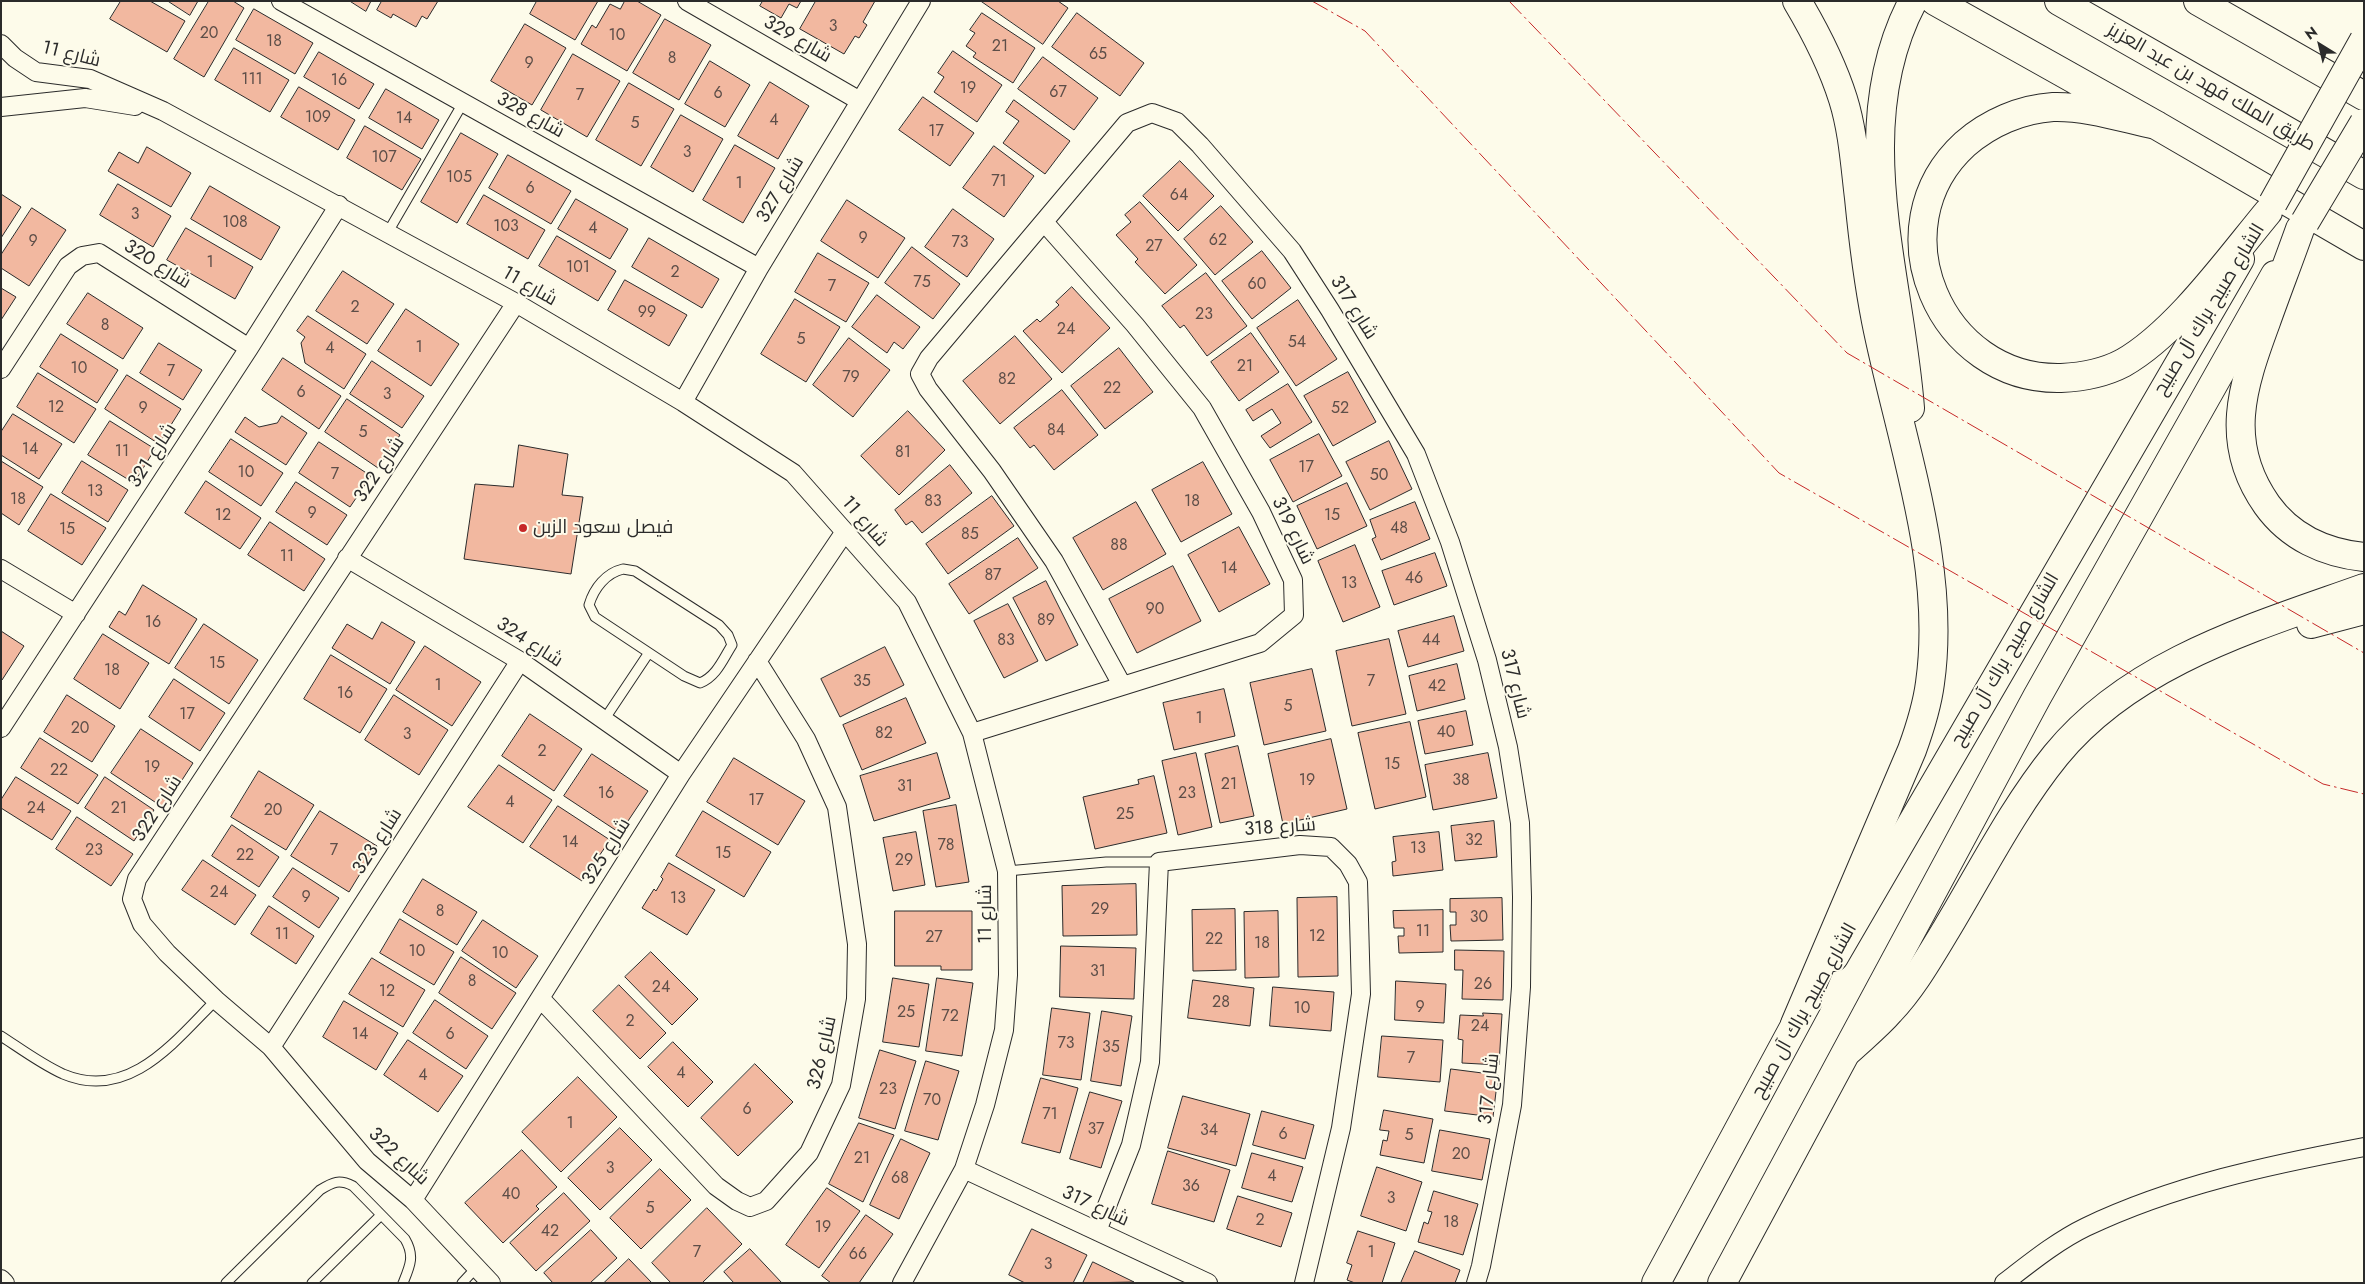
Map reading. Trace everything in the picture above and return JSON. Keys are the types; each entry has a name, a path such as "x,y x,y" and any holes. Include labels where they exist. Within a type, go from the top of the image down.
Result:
{"main road":[{"path":"1797,1 1831,65 1846,109 1852,136 1866,262 1876,321 1917,494"},
{"path":"1795,1024 1912,750 1924,714 1930,682 1933,608 1917,494 1907,366 1882,190 1880,146 1883,101 1891,57 1913,1"},
{"path":"1935,1 2156,125 2364,246"},
{"name":"طريق الملك فهد بن عبد العزيز","path":"2059,1 2364,175"},
{"path":"2198,1 2364,96"},
{"name":"الشارع صبيح براك آل صبيح","path":"1656,1283 1795,1024 2091,512 2271,207 2364,40"},
{"path":"2156,125 2082,110 2053,107 2026,111 2011,116 1976,135 1955,154 1939,175 1929,198 1922,246 1927,282 1941,311 1971,346 2005,368 2045,378 2080,377 2097,374 2123,363 2153,342 2204,290 2271,207"},
{"name":"الشارع صبيح براك آل صبيح","path":"1722,1283 1849,1050 2037,697 2303,225 2364,123"},
{"path":"2303,225 2243,388 2239,418 2241,446 2258,492 2277,519 2292,532 2317,546 2331,552 2364,557"},
{"path":"1849,1050 1891,1011 1910,986 1934,951 2028,793 2057,754 2090,720 2129,690 2170,665 2250,629 2364,588"},
{"path":"2170,665 2364,610"}],"street":[{"name":"شارع 328","path":"281,1 759,268"},
{"name":"شارع 329","path":"687,1 860,101"},
{"name":"شارع 327","path":"683,402 759,268 921,1"},
{"name":"شارع 11","path":"1,44 15,58 36,72 90,80 163,111 516,303 683,402 793,473 844,533 907,602 972,733 1007,871 1008,975 1004,1030 985,1105 964,1169 902,1283"},
{"name":"شارع 11","path":"1,108 85,98 163,111"},
{"name":"شارع 317","path":"1122,685 1054,561 992,471 928,389 920,374 929,358 1127,124 1152,113 1177,122 1200,145 1292,251 1416,454 1450,542 1488,660 1508,747 1520,823 1522,897 1521,987 1512,1105 1481,1266 1476,1283"},
{"name":"شارع 321","path":"1,728 249,348 338,205"},
{"name":"شارع 319","path":"972,733 1260,643 1294,615 1293,580 1261,512 1202,408 1135,325 1044,222"},
{"name":"شارع 320","path":"1,369 68,266 82,256 99,253 249,348"},
{"name":"شارع 322","path":"491,1283 413,1200 367,1161 271,1047 216,1000 167,953 142,924 132,899 137,879 516,303"},
{"name":"شارع 325","path":"413,1200 681,774 844,533"},
{"name":"شارع 324","path":"347,558 520,661 681,774"},
{"path":"1,569 76,614"},
{"name":"شارع 323","path":"271,1047 520,661"},
{"name":"شارع 326","path":"540,998 716,1186 737,1201 750,1207 766,1201 809,1153 841,1085 856,999 857,944 837,807 806,739 756,661"},
{"name":"شارع 318","path":"1159,862 1300,845 1331,847 1348,864 1358,882 1361,994 1341,1128 1304,1283"},
{"path":"1097,1231 1131,1145 1150,1062 1159,862"},
{"path":"2004,1283 2038,1256 2084,1228 2130,1208 2188,1188 2272,1165 2364,1146"},
{"name":"شارع 317","path":"964,1169 1208,1283"},
{"path":"1,1279 5,1283"}],"lane":[{"path":"388,232 463,103"},
{"path":"624,569 634,571 719,625 728,635 732,645 714,674 700,683 648,654 595,617 591,612 589,605 591,597 606,577 614,571 624,569"},
{"path":"604,720 648,654"},
{"path":"1007,871 1106,862 1159,862"},
{"path":"1,1036 48,1067 65,1075 84,1079 104,1080 122,1077 140,1070 157,1059 216,1000"},
{"path":"226,1283 320,1190 334,1181 344,1182 353,1186 405,1239 411,1249 412,1263 403,1283"},
{"path":"312,1283 381,1215"},
{"path":"462,1283 476,1268"}],"building":[{"path":"121,1 150,1 185,21 167,52 110,19"},
{"path":"168,1 198,1 190,15"},
{"path":"209,1 233,1 244,8 204,77 174,59"},
{"path":"350,1 371,1 366,11"},
{"path":"382,1 438,1 427,19 422,16 416,27 393,14 391,18 377,10"},
{"path":"537,1 598,1 575,40 530,14"},
{"path":"625,1 637,1 661,15 627,71 581,44 592,25 596,28 610,4 620,9"},
{"path":"763,1 801,1 797,8 789,4 781,18 760,6"},
{"path":"816,1 875,1 863,22 867,25 859,38 855,36 844,54 800,29"},
{"path":"981,1 1058,1 1068,8 1043,44"},
{"path":"254,9 313,43 295,74 236,40"},
{"path":"982,13 1035,48 1013,83 973,57 976,53 966,46 975,33 970,30"},
{"path":"1077,13 1144,63 1120,96 1052,47"},
{"path":"665,19 711,45 679,100 633,73"},
{"path":"525,24 566,48 532,105 491,81"},
{"path":"234,48 289,80 270,112 215,80"},
{"path":"953,51 1002,85 977,122 934,92 944,77 938,73"},
{"path":"319,52 374,84 359,109 304,77"},
{"path":"573,54 620,81 587,137 541,110"},
{"path":"1043,57 1098,98 1074,130 1018,89"},
{"path":"710,61 750,85 725,127 685,104"},
{"path":"770,82 809,106 778,159 738,136"},
{"path":"629,83 674,109 641,166 596,140"},
{"path":"299,87 355,120 338,150 281,117"},
{"path":"386,89 439,120 422,149 369,118"},
{"path":"923,97 974,133 950,166 899,130"},
{"path":"1014,100 1070,141 1045,174 1003,143 1019,121 1006,112"},
{"path":"681,115 723,139 693,192 651,167"},
{"path":"365,126 421,159 402,190 347,158"},
{"path":"461,133 498,154 457,223 421,202"},
{"path":"735,145 775,168 743,223 703,200"},
{"path":"994,146 1034,176 1004,217 963,188"},
{"path":"147,147 191,173 171,207 108,171 119,152 138,163"},
{"path":"508,155 571,191 551,224 489,188"},
{"path":"1180,161 1214,196 1178,231 1143,196"},
{"path":"118,184 171,216 153,247 100,215"},
{"path":"210,186 280,227 261,260 191,219"},
{"path":"1,194 21,207 1,238"},
{"path":"484,195 545,230 528,259 467,224"},
{"path":"576,199 628,229 610,259 558,229"},
{"path":"847,200 905,238 878,278 821,241"},
{"path":"1140,202 1197,265 1165,294 1135,262 1138,259 1116,235 1131,222 1125,215"},
{"path":"1221,206 1253,242 1215,275 1184,239"},
{"path":"32,208 66,230 29,286 1,268 1,255"},
{"path":"953,209 994,239 967,277 925,247"},
{"path":"186,228 253,267 235,299 167,260"},
{"path":"557,236 616,271 598,301 539,266"},
{"path":"649,238 719,279 702,308 632,267"},
{"path":"912,247 960,284 933,319 885,283"},
{"path":"1262,251 1291,288 1252,319 1222,281"},
{"path":"818,253 869,283 846,322 795,292"},
{"path":"343,271 394,304 367,344 316,311"},
{"path":"1206,273 1247,326 1207,356 1184,325 1180,328 1162,306"},
{"path":"625,280 687,315 669,346 608,310"},
{"path":"1072,287 1110,328 1062,373 1023,331 1037,319 1040,322 1059,305 1056,302"},
{"path":"1,288 16,297 1,320"},
{"path":"88,293 143,328 123,359 67,324"},
{"path":"877,295 920,327 903,349 894,342 887,353 852,327"},
{"path":"795,299 840,327 806,382 761,354"},
{"path":"1298,300 1337,359 1296,386 1257,328"},
{"path":"406,309 459,344 431,386 378,351"},
{"path":"308,316 366,354 344,389 305,363 301,343 305,337 297,331"},
{"path":"1251,333 1279,372 1239,401 1211,362"},
{"path":"61,334 118,370 97,403 40,367"},
{"path":"1015,336 1052,379 1000,424 963,381"},
{"path":"849,338 890,370 853,417 813,385"},
{"path":"159,343 202,370 183,400 140,373"},
{"path":"1119,348 1153,392 1105,429 1071,386"},
{"path":"283,358 341,396 319,429 262,390"},
{"path":"372,361 424,396 402,428 350,394"},
{"path":"1348,372 1376,422 1333,446 1304,396"},
{"path":"38,373 96,409 74,443 17,407"},
{"path":"127,375 181,409 159,444 105,409"},
{"path":"1288,384 1312,422 1270,448 1261,436 1281,423 1272,409 1253,421 1246,410"},
{"path":"1062,390 1098,435 1054,470 1034,445 1030,448 1014,428"},
{"path":"347,399 400,435 378,468 325,432"},
{"path":"908,411 945,450 899,495 861,456"},
{"path":"13,414 62,444 39,479 1,455 1,432"},
{"path":"282,416 307,433 286,465 235,432 245,417 259,427 277,423"},
{"path":"110,421 155,449 134,483 88,455"},
{"path":"1319,434 1342,476 1293,502 1270,460"},
{"path":"231,439 283,473 261,506 209,472"},
{"path":"1389,441 1412,489 1370,510 1346,462"},
{"path":"319,442 371,476 350,507 299,473"},
{"name":"فيصل سعود الزبن","path":"519,445 568,454 562,495 583,497 571,574 464,559 475,484 513,487"},
{"path":"1,461 43,487 19,525 1,513"},
{"path":"82,461 128,490 108,522 62,493"},
{"path":"1203,462 1232,514 1181,542 1152,490"},
{"path":"950,465 972,493 922,533 912,521 906,525 895,510"},
{"path":"206,481 261,518 240,549 185,513"},
{"path":"296,482 347,515 327,545 276,512"},
{"path":"1347,483 1367,526 1317,549 1297,506"},
{"path":"51,494 106,528 82,565 28,531"},
{"path":"992,496 1014,526 948,574 926,544"},
{"path":"1136,502 1166,554 1103,590 1073,538"},
{"path":"1415,502 1430,539 1381,560 1372,539 1376,537 1370,520"},
{"path":"270,522 325,559 304,591 248,555"},
{"path":"1239,527 1270,584 1219,612 1188,555"},
{"path":"1018,538 1038,568 969,614 949,584"},
{"path":"1355,545 1380,607 1343,622 1318,561"},
{"path":"1435,553 1447,586 1394,605 1382,571"},
{"path":"1173,566 1201,621 1137,653 1109,599"},
{"path":"1046,581 1078,645 1046,661 1013,598"},
{"path":"143,585 197,619 169,664 109,627 119,611 125,615"},
{"path":"1008,604 1038,661 1004,678 974,621"},
{"path":"1454,616 1464,651 1408,667 1398,631"},
{"path":"382,622 415,642 390,684 332,648 347,624 372,639"},
{"path":"204,624 258,660 229,704 175,668"},
{"path":"1,631 24,646 2,680 1,679"},
{"path":"103,634 149,663 120,709 74,679"},
{"path":"1389,639 1406,714 1352,726 1336,651"},
{"path":"425,646 481,682 452,726 396,690"},
{"path":"885,647 904,685 840,717 821,679"},
{"path":"331,655 387,689 360,733 304,699"},
{"path":"1457,664 1465,699 1417,711 1409,676"},
{"path":"1312,669 1326,731 1264,745 1250,683"},
{"path":"174,679 225,713 200,751 149,717"},
{"path":"1224,689 1235,736 1174,750 1163,703"},
{"path":"67,695 115,726 92,762 44,732"},
{"path":"394,695 448,730 419,775 365,740"},
{"path":"906,698 926,743 862,770 843,725"},
{"path":"1466,711 1473,745 1425,754 1418,721"},
{"path":"530,714 582,749 554,791 502,756"},
{"path":"1410,722 1426,797 1375,809 1358,733"},
{"path":"141,729 193,763 164,808 111,773"},
{"path":"40,738 98,775 78,804 21,768"},
{"path":"1331,739 1347,809 1283,824 1268,754"},
{"path":"1238,746 1254,816 1220,823 1205,754"},
{"path":"937,753 950,798 874,821 860,776"},
{"path":"1196,753 1212,827 1178,835 1162,761"},
{"path":"1488,753 1497,798 1433,810 1425,765"},
{"path":"592,754 648,791 620,833 564,796"},
{"path":"734,758 805,801 778,845 707,802"},
{"path":"499,765 552,800 523,843 468,807"},
{"path":"259,771 314,805 286,850 231,817"},
{"path":"1154,776 1167,833 1095,849 1083,797 1139,784 1138,780"},
{"path":"16,777 71,811 52,840 1,808 1,800"},
{"path":"105,777 154,810 134,841 85,808"},
{"path":"956,805 969,882 936,887 923,811"},
{"path":"558,806 610,840 582,881 530,847"},
{"path":"320,811 377,846 349,892 291,856"},
{"path":"703,811 771,852 744,897 676,856"},
{"path":"77,817 133,854 111,886 56,849"},
{"path":"1494,821 1497,857 1455,861 1451,826"},
{"path":"232,825 279,857 259,887 212,856"},
{"path":"916,832 925,885 893,891 883,838"},
{"path":"1439,832 1443,870 1393,876 1392,862 1396,861 1393,837"},
{"path":"203,860 256,895 235,925 182,890"},
{"path":"669,863 715,890 687,935 642,908 654,889 656,891"},
{"path":"293,868 339,898 319,928 273,897"},
{"path":"423,879 477,912 457,945 403,912"},
{"path":"1136,884 1137,935 1063,936 1062,886"},
{"path":"1337,897 1338,976 1298,977 1297,898"},
{"path":"1502,898 1503,940 1451,941 1450,925 1456,925 1456,912 1450,912 1450,899"},
{"path":"269,906 314,936 296,964 251,934"},
{"path":"1235,909 1236,970 1193,971 1192,910"},
{"path":"1443,910 1443,952 1399,953 1398,936 1404,936 1404,928 1394,928 1393,911"},
{"path":"895,911 972,911 972,970 941,970 941,966 895,966"},
{"path":"1278,911 1279,977 1245,978 1244,912"},
{"path":"400,919 454,952 434,985 380,953"},
{"path":"483,920 538,956 516,988 462,951"},
{"path":"1061,946 1136,948 1134,999 1060,997"},
{"path":"1455,950 1504,951 1503,1000 1462,999 1463,970 1455,970"},
{"path":"651,952 698,999 672,1025 625,977"},
{"path":"461,957 516,993 492,1029 439,993"},
{"path":"372,958 425,990 403,1027 349,994"},
{"path":"893,978 929,984 919,1047 883,1042"},
{"path":"937,978 973,983 962,1056 926,1051"},
{"path":"1193,980 1254,988 1250,1026 1188,1018"},
{"path":"1396,981 1446,984 1444,1023 1395,1020"},
{"path":"619,985 666,1033 640,1059 593,1011"},
{"path":"1273,987 1334,992 1331,1031 1270,1026"},
{"path":"435,1000 488,1036 466,1069 413,1033"},
{"path":"344,1001 398,1033 376,1070 323,1037"},
{"path":"1052,1008 1090,1013 1081,1080 1043,1075"},
{"path":"1102,1011 1132,1016 1121,1086 1091,1081"},
{"path":"1483,1013 1502,1014 1499,1065 1462,1063 1463,1040 1458,1039 1460,1015 1483,1016"},
{"path":"1382,1036 1443,1040 1440,1082 1378,1077"},
{"path":"408,1040 463,1076 438,1112 384,1075"},
{"path":"673,1042 713,1082 688,1107 648,1067"},
{"path":"880,1050 916,1061 895,1129 859,1118"},
{"path":"926,1061 959,1071 938,1140 905,1131"},
{"path":"755,1064 793,1102 738,1156 701,1118"},
{"path":"1451,1069 1498,1075 1493,1117 1445,1111"},
{"path":"578,1077 617,1117 561,1172 522,1132"},
{"path":"1041,1078 1078,1088 1060,1153 1022,1143"},
{"path":"1090,1092 1122,1101 1101,1168 1070,1159"},
{"path":"1183,1096 1250,1114 1236,1166 1168,1148"},
{"path":"1384,1110 1433,1119 1424,1163 1380,1155 1383,1140 1387,1141 1389,1131 1380,1130"},
{"path":"1262,1111 1314,1125 1305,1159 1253,1145"},
{"path":"859,1123 894,1135 863,1202 829,1184"},
{"path":"620,1128 652,1160 600,1210 568,1178"},
{"path":"1440,1130 1490,1139 1482,1180 1432,1171"},
{"path":"901,1139 930,1153 899,1219 870,1205"},
{"path":"522,1150 557,1187 536,1206 539,1209 503,1243 465,1203"},
{"path":"1168,1151 1230,1170 1214,1222 1152,1204"},
{"path":"1252,1153 1303,1167 1292,1202 1242,1188"},
{"path":"1377,1167 1422,1182 1406,1231 1361,1216"},
{"path":"660,1169 691,1200 641,1249 610,1218"},
{"path":"827,1188 860,1211 819,1268 786,1245"},
{"path":"1434,1191 1478,1204 1463,1255 1418,1242 1424,1222 1428,1224 1432,1212 1428,1211"},
{"path":"564,1193 590,1221 536,1271 510,1243"},
{"path":"1238,1196 1292,1213 1281,1247 1227,1229"},
{"path":"707,1208 742,1244 702,1283 671,1283 652,1263"},
{"path":"866,1215 893,1234 859,1283 831,1283 822,1276"},
{"path":"1032,1229 1087,1255 1073,1283 1025,1283 1009,1275"},
{"path":"591,1230 617,1258 590,1283 553,1283 544,1273"},
{"path":"1358,1231 1395,1243 1382,1283 1355,1283 1347,1280 1352,1265 1347,1263"},
{"path":"750,1249 782,1283 734,1283 724,1272"},
{"path":"1415,1251 1460,1270 1455,1283 1401,1283"},
{"path":"629,1259 652,1283 604,1283"},
{"path":"1093,1262 1134,1282 1083,1283"}],"power":[{"path":"1312,1 1365,31 1779,473 2323,784 2364,794"},
{"path":"1509,1 1847,353 2364,653"}],"place":[{"name":"فيصل سعود الزبن","path":"523,528"}]}
